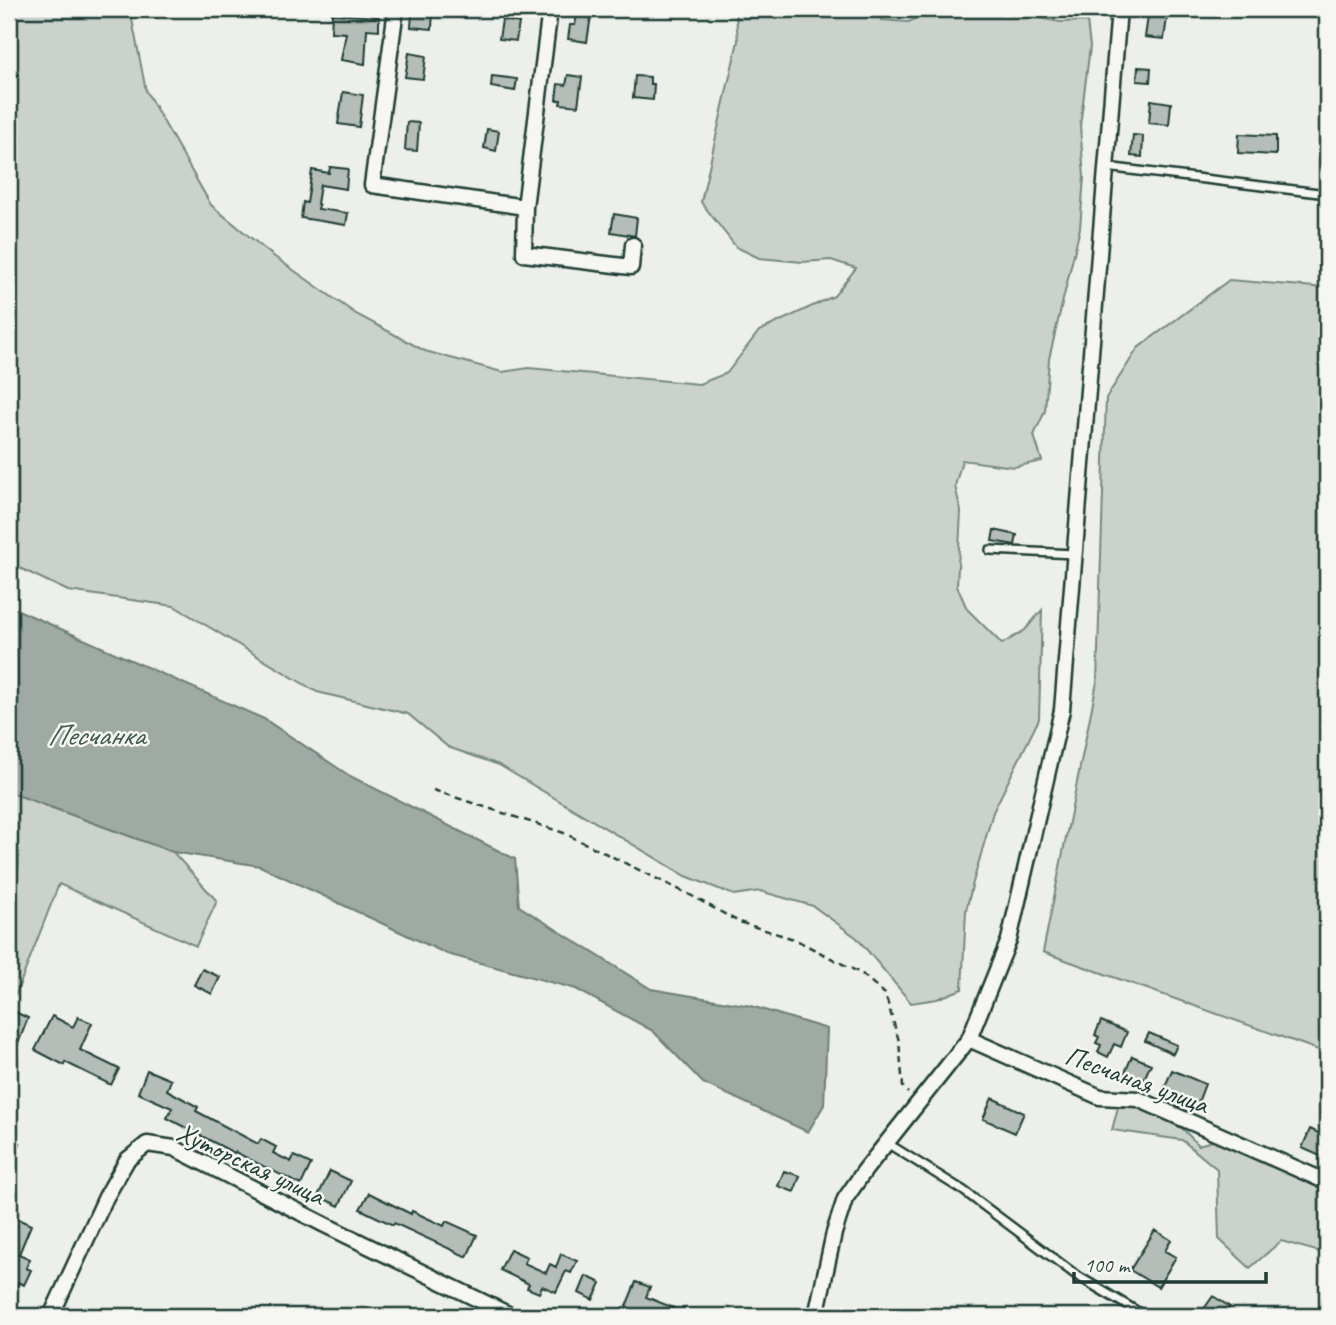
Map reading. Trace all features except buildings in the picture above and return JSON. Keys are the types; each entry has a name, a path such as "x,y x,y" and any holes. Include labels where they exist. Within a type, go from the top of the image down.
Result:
{"street":[{"path":"396,9 372,184 525,207"},
{"path":"550,9 525,207 524,254 631,267 633,245"},
{"path":"817,1316 834,1233 845,1199 864,1170 968,1039 1009,940 1062,710 1119,9"},
{"name":"Песчаная улица","path":"968,1039 1100,1097 1138,1099 1327,1182"},
{"name":"Хуторская улица","path":"51,1316 106,1198 127,1160 147,1144 174,1148 512,1316"}],"lane":[{"path":"1106,167 1327,194"},
{"path":"990,550 1075,554"},
{"path":"887,1142 964,1191 1076,1275 1145,1316"}],"path":[{"path":"433,790 564,833 739,922 794,939 862,974 885,994 899,1041 903,1087 918,1104"}],"shaded area":[{"path":"9,9 130,9 146,91 211,205 272,255 356,314 425,351 502,372 529,368 699,384 727,373 759,331 834,296 856,268 831,260 802,262 759,258 736,247 701,202 738,41 733,9 880,9 882,20 908,22 942,9 992,9 1060,22 1087,21 1090,47 1080,126 1084,177 1080,228 1049,359 1045,411 1034,435 1042,461 1014,467 962,460 955,486 961,511 957,586 967,609 1002,644 1025,630 1042,610 1039,719 993,812 966,911 962,989 937,999 911,1003 857,938 813,906 760,891 734,895 686,876 499,765 448,747 408,714 317,692 174,606 68,591 9,563"},
{"path":"1229,280 1327,288 1327,1053 1043,952 1097,682 1106,398 1138,348"},
{"path":"9,792 173,852 217,901 196,946 59,884 16,994 9,991 9,891 15,880 19,856"},
{"path":"1118,1107 1142,1107 1183,1129 1198,1145 1216,1140 1327,1191 1327,1254 1281,1241 1250,1268 1219,1239 1217,1169 1182,1140 1112,1130"}],"water":[{"name":"Песчанка","path":"9,606 264,719 350,776 515,859 519,906 651,989 751,1006 827,1029 824,1105 808,1132 703,1083 653,1031 576,989 447,954 260,866 173,852 9,792"}]}
